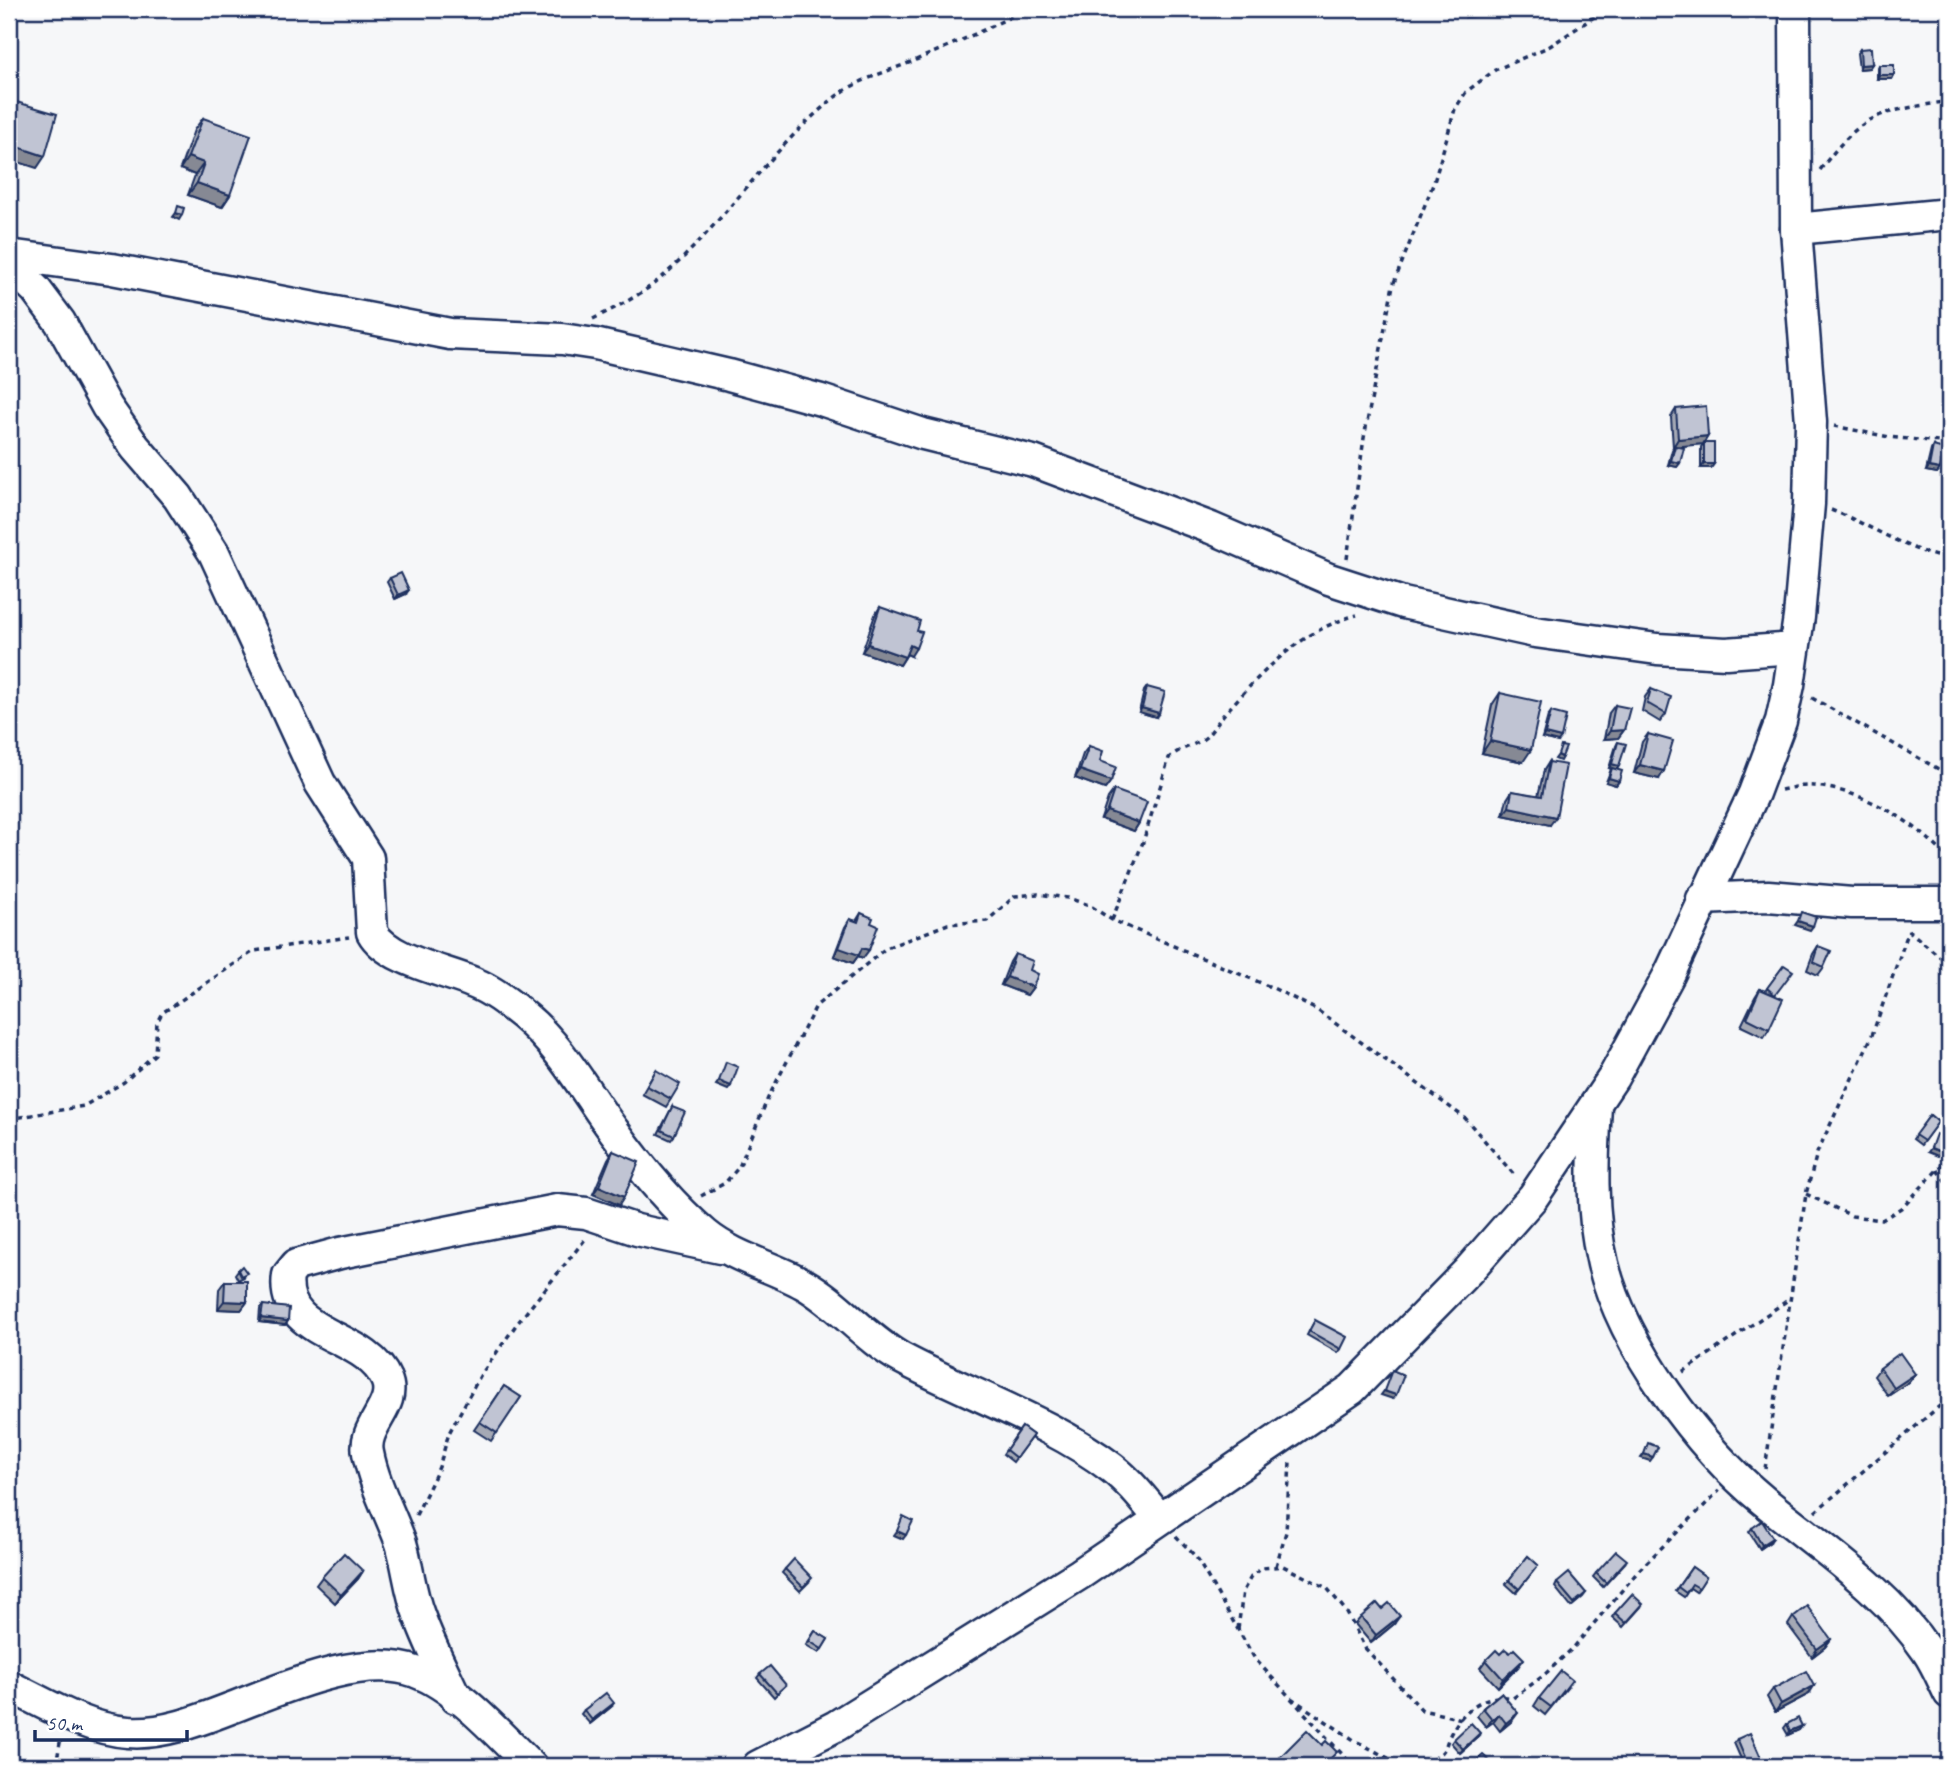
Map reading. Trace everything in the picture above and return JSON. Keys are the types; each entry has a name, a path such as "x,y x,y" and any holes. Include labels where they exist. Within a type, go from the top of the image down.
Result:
{"street":[{"path":"758,1766 836,1726 1080,1574 1158,1518 1290,1433 1352,1389 1390,1353 1533,1197 1596,1105 1669,975 1702,899 1754,793 1781,722 1789,685 1809,504 1811,422 1796,229 1795,9"},
{"path":"1796,229 1949,214"},
{"path":"9,255 112,270 450,334 562,339 729,375 821,400 923,434 1032,461 1223,533 1344,584 1403,603 1577,639 1726,653 1794,648"},
{"path":"9,264 36,290 60,322 107,407 135,447 178,497 214,553 320,783 368,858 372,932 377,940 408,960 476,984 526,1017 572,1068 614,1131 677,1205 727,1250"},
{"path":"1702,899 1769,896 1852,904 1949,903"},
{"path":"1596,1105 1592,1166 1602,1263 1619,1311 1660,1386 1761,1499 1871,1588 1902,1620 1928,1651 1949,1693"},
{"path":"456,1698 418,1614 401,1545 368,1452 372,1426 388,1398 385,1376 372,1359 357,1348 334,1339 304,1320 290,1301 288,1275 296,1265 340,1253 557,1210 605,1218 637,1230 727,1250 806,1285 867,1337 1111,1467 1135,1488 1158,1518"},
{"path":"9,1686 68,1715 126,1732 142,1732 199,1721 289,1686 368,1667 395,1667 416,1672 456,1698 531,1766"}],"path":[{"path":"562,339 633,298 661,278 705,235 805,122 837,95 869,77 946,47 1026,9"},
{"path":"1344,584 1364,438 1393,285 1434,183 1455,109 1466,92 1495,70 1550,46 1606,9"},
{"path":"1815,177 1856,127 1876,114 1949,101"},
{"path":"1811,422 1889,437 1949,443"},
{"path":"1809,504 1851,518 1912,549 1949,559"},
{"path":"1112,920 1143,842 1169,758 1177,750 1198,744 1263,672 1295,645 1320,628 1365,613"},
{"path":"1789,685 1949,775"},
{"path":"1754,793 1812,786 1852,794 1896,815 1927,836 1949,860"},
{"path":"677,1205 707,1194 725,1183 738,1167 768,1098 817,1006 886,948 948,923 987,921 1015,897 1038,894 1068,898 1089,905 1112,920 1273,988 1317,1010 1465,1118 1533,1197"},
{"path":"1898,925 1909,930 1949,964"},
{"path":"1761,1499 1788,1300 1806,1194 1817,1153 1871,1038 1909,930"},
{"path":"9,1119 84,1105 124,1082 155,1054 157,1022 162,1013 246,955 372,932"},
{"path":"1806,1194 1852,1216 1882,1220 1904,1206 1949,1157"},
{"path":"1937,1170 1949,1186"},
{"path":"401,1545 439,1467 449,1433 480,1376 571,1253 605,1218"},
{"path":"1660,1386 1788,1300"},
{"path":"1797,1528 1895,1441 1949,1398"},
{"path":"1276,1566 1286,1532 1291,1483 1290,1433"},
{"path":"1414,1766 1438,1756 1462,1719 1480,1699 1497,1695 1513,1698 1543,1676 1574,1647 1640,1569 1722,1488 1733,1470"},
{"path":"1158,1518 1196,1557 1255,1659 1353,1766"},
{"path":"1238,1629 1243,1591 1251,1577 1262,1568 1276,1566 1327,1588 1346,1611 1365,1648 1422,1710 1462,1719"},
{"path":"1287,1695 1354,1740 1403,1766"}],"building":[{"path":"1871,48 1872,64 1861,65 1860,49"},
{"path":"1879,65 1894,65 1894,75 1879,75"},
{"path":"13,101 57,114 45,156 9,144 9,116"},
{"path":"203,118 251,135 230,195 197,183 204,163 188,157"},
{"path":"178,206 184,208 182,215 176,213"},
{"path":"1706,406 1708,436 1678,439 1676,409"},
{"path":"1704,443 1714,443 1714,464 1704,464"},
{"path":"1675,446 1684,448 1680,463 1671,461"},
{"path":"1933,446 1944,449 1940,469 1929,467"},
{"path":"401,573 409,590 398,595 390,578"},
{"path":"880,607 920,621 917,631 922,632 916,648 910,645 905,657 868,644"},
{"path":"1147,687 1165,692 1159,713 1142,708"},
{"path":"1651,689 1671,697 1666,714 1647,703"},
{"path":"1500,693 1541,702 1531,750 1490,741"},
{"path":"1615,705 1630,708 1624,730 1610,731"},
{"path":"1551,712 1566,716 1561,738 1545,734"},
{"path":"1648,734 1673,741 1664,771 1640,765"},
{"path":"1618,742 1626,744 1619,766 1612,764"},
{"path":"1089,746 1103,751 1100,761 1116,767 1111,781 1080,770"},
{"path":"1561,746 1566,747 1562,757 1558,755"},
{"path":"1549,762 1566,765 1556,817 1509,807 1512,791 1542,796"},
{"path":"1612,768 1622,771 1619,781 1609,778"},
{"path":"1114,790 1147,802 1139,823 1107,811"},
{"path":"1801,912 1816,917 1813,926 1798,921"},
{"path":"861,913 873,918 871,923 878,926 869,950 862,948 859,955 839,948 850,919 858,922"},
{"path":"1818,946 1831,951 1824,967 1813,962"},
{"path":"1015,954 1033,961 1030,970 1038,974 1033,987 1007,977"},
{"path":"1784,965 1793,971 1775,995 1767,988"},
{"path":"1760,989 1783,999 1769,1029 1747,1018"},
{"path":"726,1062 738,1067 731,1086 719,1081"},
{"path":"656,1070 680,1084 671,1099 647,1086"},
{"path":"672,1107 685,1112 674,1136 661,1130"},
{"path":"1930,1115 1938,1122 1924,1141 1915,1135"},
{"path":"1936,1134 1946,1138 1941,1152 1931,1148"},
{"path":"613,1151 639,1162 624,1197 599,1186"},
{"path":"242,1266 247,1273 241,1276 238,1270"},
{"path":"225,1281 247,1281 247,1302 224,1301"},
{"path":"263,1305 289,1308 288,1321 261,1318"},
{"path":"1315,1320 1347,1337 1341,1349 1309,1331"},
{"path":"1900,1353 1915,1374 1894,1388 1880,1368"},
{"path":"1392,1370 1404,1375 1396,1395 1384,1391"},
{"path":"504,1386 521,1397 497,1433 480,1422"},
{"path":"1022,1427 1033,1435 1016,1458 1006,1450"},
{"path":"1648,1443 1658,1447 1653,1457 1644,1454"},
{"path":"903,1516 913,1521 906,1535 897,1531"},
{"path":"1762,1521 1773,1538 1762,1545 1752,1528"},
{"path":"1616,1551 1627,1560 1606,1583 1596,1573"},
{"path":"344,1553 363,1571 341,1595 322,1577"},
{"path":"1528,1556 1538,1565 1519,1589 1509,1580"},
{"path":"794,1559 812,1578 803,1587 785,1569"},
{"path":"1692,1567 1706,1577 1699,1588 1692,1584 1686,1593 1678,1587"},
{"path":"1569,1573 1586,1593 1574,1603 1557,1583"},
{"path":"1632,1594 1643,1604 1626,1623 1615,1613"},
{"path":"1377,1603 1382,1609 1389,1603 1400,1616 1376,1635 1361,1617"},
{"path":"1807,1606 1831,1639 1817,1649 1793,1617"},
{"path":"815,1631 828,1639 822,1649 809,1641"},
{"path":"1505,1649 1510,1653 1514,1649 1524,1659 1503,1679 1486,1660 1496,1650 1500,1654"},
{"path":"770,1666 786,1685 777,1693 760,1674"},
{"path":"1561,1671 1572,1680 1551,1707 1539,1698"},
{"path":"1806,1671 1814,1686 1781,1704 1773,1689"},
{"path":"606,1693 614,1703 592,1720 584,1710"},
{"path":"1501,1693 1518,1713 1506,1723 1499,1714 1492,1719 1483,1708"},
{"path":"1798,1718 1802,1726 1790,1731 1787,1724"},
{"path":"1471,1723 1480,1733 1463,1749 1454,1739"},
{"path":"1307,1730 1322,1745 1326,1741 1337,1752 1326,1763 1330,1766 1289,1766 1280,1757"},
{"path":"1750,1733 1761,1758 1747,1763 1737,1739"},
{"path":"1483,1755 1495,1766 1479,1766 1475,1762"}]}
